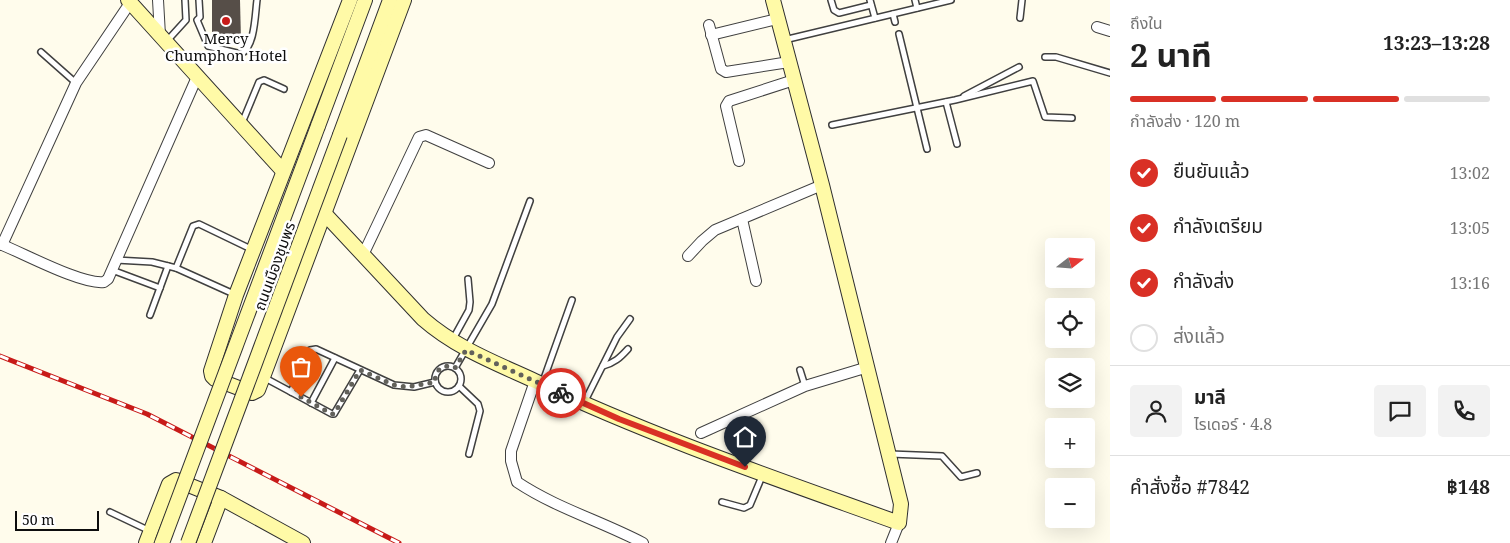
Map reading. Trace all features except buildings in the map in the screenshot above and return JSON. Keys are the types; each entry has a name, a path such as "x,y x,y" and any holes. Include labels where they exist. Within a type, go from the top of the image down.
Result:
{"street":[{"path":"158,0 163,38"},
{"path":"350,0 236,295 212,371 212,376 215,379 252,393 258,390 404,0"},
{"name":"ถนนเมืองชุมพร","path":"162,543 365,0"},
{"name":"ถนนเมืองชุมพร","path":"188,543 390,0"},
{"path":"773,0 822,185 901,504 899,523 890,543"},
{"path":"197,77 112,270 104,282 91,282 1,245 76,84 129,1 283,171"},
{"path":"778,19 710,30 721,69 726,72 789,62"},
{"path":"1097,27 1110,30"},
{"path":"739,160 726,106 729,101 794,80"},
{"path":"363,255 419,137 426,135 489,163"},
{"path":"688,256 715,230 822,185"},
{"path":"324,214 423,320 439,334 466,350 619,419 899,523"},
{"path":"742,219 756,280"},
{"path":"701,434 805,386 868,367"},
{"path":"538,383 511,451 511,462 517,482 554,504 621,532 642,543"},
{"path":"149,537 169,484 176,480 221,498 300,542"},
{"path":"204,543 221,498"}],"lane":[{"path":"185,0 186,20"},
{"path":"197,20 200,17 199,0"},
{"path":"197,20 208,46 241,54 247,51 251,44 257,0"},
{"path":"831,0 834,10 839,12 870,3 875,18"},
{"path":"915,0 917,8"},
{"path":"783,40 951,0"},
{"path":"1020,18 1022,0"},
{"path":"893,14 896,22"},
{"path":"163,38 186,20 197,20"},
{"path":"898,34 927,149"},
{"path":"41,52 76,84"},
{"path":"1045,57 1056,57 1110,73"},
{"path":"955,100 1019,67"},
{"path":"241,126 259,82 264,80 284,89"},
{"path":"832,125 917,109 1034,81 1045,116 1072,118"},
{"path":"946,102 957,144"},
{"path":"455,368 492,304 530,202"},
{"path":"176,268 193,226 199,224 253,250"},
{"path":"116,260 152,262 176,268 236,295"},
{"path":"150,315 168,266"},
{"path":"112,270 160,288"},
{"path":"452,342 469,310 468,279"},
{"path":"538,383 572,300"},
{"path":"584,404 617,337 630,319"},
{"path":"291,392 310,350 316,349 394,385 406,387 435,382"},
{"path":"603,366 614,363 628,349"},
{"path":"311,403 335,358"},
{"path":"445,366 455,368 461,376 456,390 446,392 437,386 435,382 437,372 445,366"},
{"path":"263,377 332,414 336,412 360,370"},
{"path":"800,370 805,386"},
{"path":"459,386 478,404 480,411 469,454"},
{"path":"889,454 942,456 961,477 977,473"},
{"path":"722,502 744,508 750,505 763,474"},
{"path":"110,512 149,537"}],"railway":[{"path":"0,356 147,414 399,543"}],"way so far":[{"path":"301,397 334,414 360,370 394,385 414,387 435,382 435,376 440,368 445,366 455,368 466,350 561,393"}],"place":[{"name":"Mercy Chumphon Hotel","path":"226,21"}],"route":[{"path":"561,393 619,419 745,467"}]}
